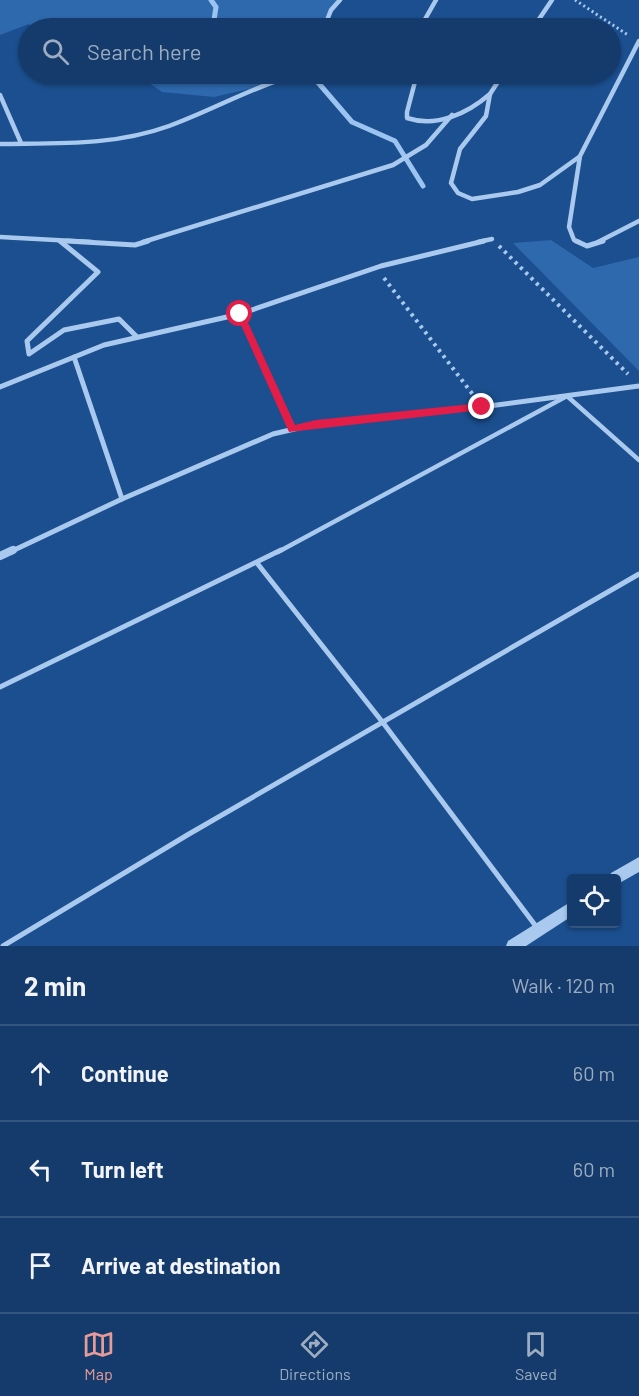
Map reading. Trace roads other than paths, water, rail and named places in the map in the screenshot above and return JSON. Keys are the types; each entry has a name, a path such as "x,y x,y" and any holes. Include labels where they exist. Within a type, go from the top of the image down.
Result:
{"street":[{"path":"328,18 331,10 340,0"},
{"path":"426,18 436,0"},
{"path":"540,18 552,0"},
{"path":"621,76 639,41"},
{"path":"0,144 104,142 126,138 169,126 263,84"},
{"path":"416,84 407,112 407,118 414,122 471,109 490,94 496,84"},
{"path":"617,84 580,156 569,228 574,240 587,246 603,241 639,221"},
{"path":"490,94 486,116 460,149 453,170 451,183 458,193 472,199 518,192 540,185 580,156"},
{"path":"0,95 21,143"},
{"path":"0,237 135,245 307,194 393,165 426,146 452,115"},
{"path":"0,387 104,345 240,314 377,268 492,240"},
{"path":"60,241 98,272 27,340 29,354 64,330 119,319 137,337"},
{"path":"74,357 122,499"},
{"path":"0,556 122,499 273,434 316,424 482,407 639,386"},
{"path":"621,876 639,864"},
{"path":"513,946 567,911"}],"lane":[{"path":"0,687 256,563 567,396 639,460"},
{"path":"256,563 384,724 538,929"},
{"path":"3,946 189,834 384,724 639,574"}],"waterway":[{"path":"211,0 216,7 214,18"},
{"path":"319,84 352,122 395,141 423,186"}]}
